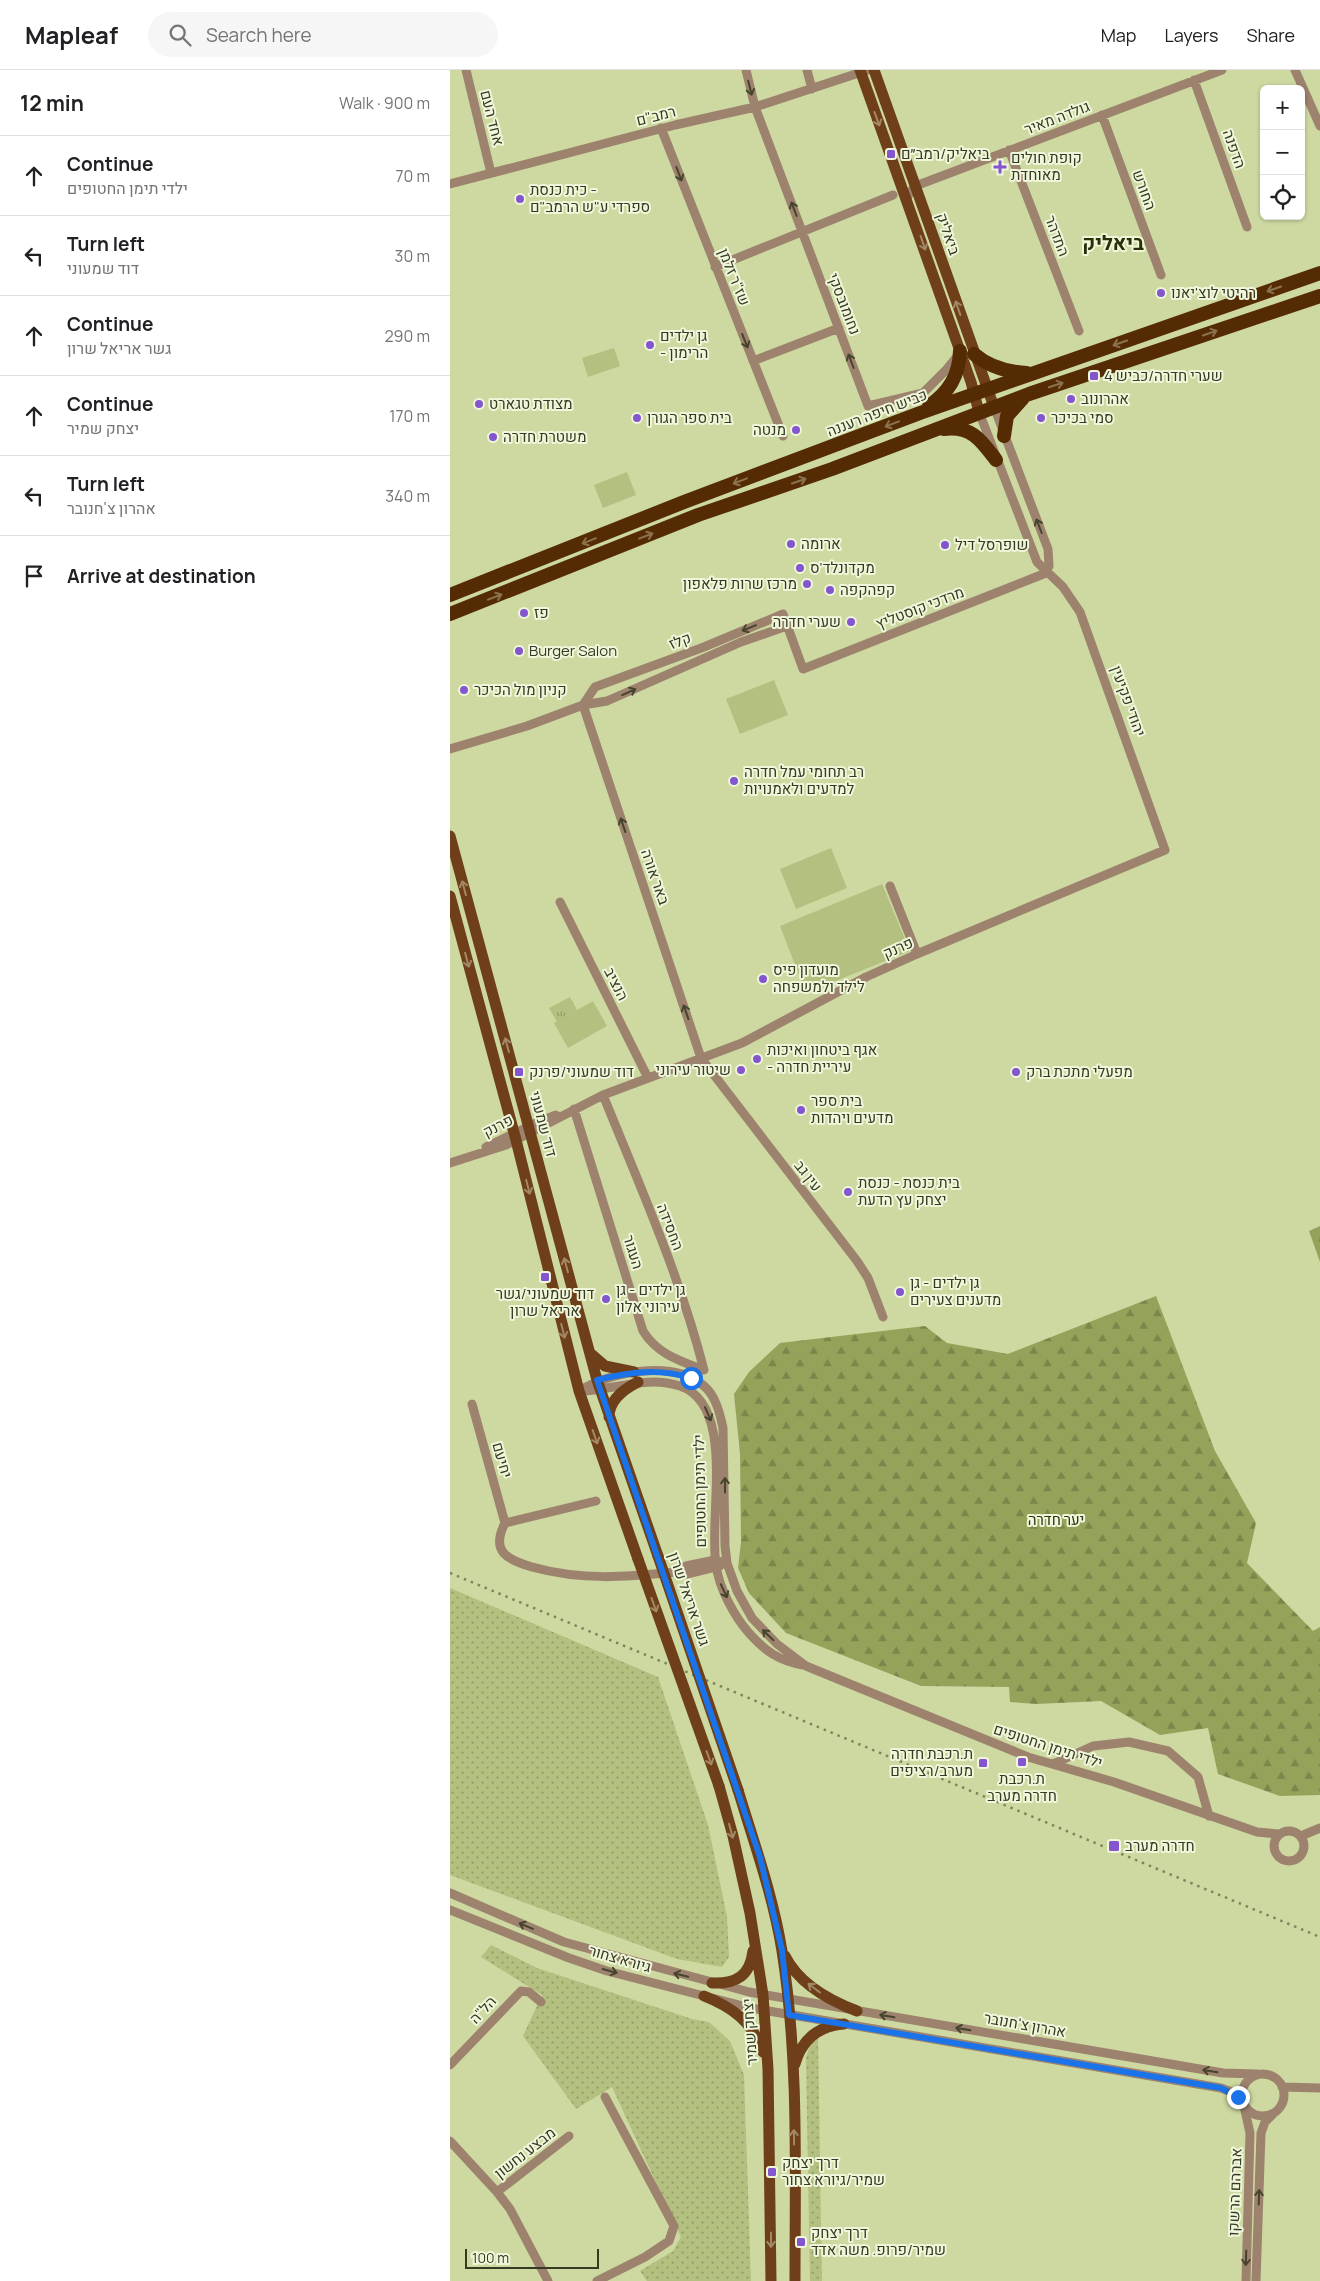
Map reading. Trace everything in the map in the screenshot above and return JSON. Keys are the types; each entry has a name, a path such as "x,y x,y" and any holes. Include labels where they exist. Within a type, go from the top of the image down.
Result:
{"highway":[{"name":"כביש חיפה רעננה","path":"450,595 684,502 920,413 1320,274"},
{"path":"450,614 698,516 832,469 979,412 1320,296"},
{"path":"920,413 946,392 955,380 967,353 1004,370 1033,373"},
{"path":"1004,436 1007,416 1029,394"},
{"path":"929,432 953,428 969,432 978,438 996,460"}],"main road":[{"name":"ביאליק","path":"874,70 915,186 967,353"},
{"name":"ביאליק","path":"863,71 907,197 981,391 994,407"},
{"name":"יהודי פקיעין","path":"979,412 981,391"},
{"name":"דוד שמעוני","path":"450,836 609,1420"},
{"name":"דוד שמעוני","path":"450,896 515,1136 579,1391"},
{"path":"589,1350 595,1359 605,1366 636,1377 620,1393 611,1406 609,1420"},
{"name":"יצחק שמיר","path":"579,1391 719,1786 742,1876 763,1995 768,2069 771,2281"},
{"name":"גשר אריאל שרון","path":"609,1420 738,1790 764,1871 782,1950"},
{"path":"712,1983 733,1982 743,1976 752,1959 754,1940"},
{"path":"782,1950 793,2070 794,2281"},
{"path":"782,1950 795,1971 812,1988 833,2001 857,2011"},
{"path":"704,1996 733,2010 750,2026 761,2046 768,2069"},
{"path":"793,2070 797,2055 808,2038 820,2029 844,2024"}],"street":[{"name":"אחד העם","path":"466,70 491,173"},
{"name":"נחומובסקי","path":"746,70 755,106 868,406 923,393 946,370 967,353"},
{"path":"807,70 812,89"},
{"name":"גולדה מאיר","path":"915,186 1222,70"},
{"path":"1295,70 1320,126"},
{"name":"רמב\"ם","path":"450,184 661,128 755,106 863,71"},
{"name":"הדפנה","path":"1194,80 1247,227"},
{"name":"החורש","path":"1102,115 1161,275"},
{"name":"שז\"ר זלמן","path":"661,128 783,436"},
{"name":"התדהר","path":"1009,150 1079,331"},
{"path":"907,197 915,186"},
{"path":"715,266 893,195"},
{"path":"753,361 839,328"},
{"path":"994,407 1048,549 1049,566 1046,573"},
{"name":"יהודי פקיעין","path":"979,412 1034,555 1046,573 1063,587 1080,612 1165,850"},
{"name":"מרדכי קוסטליץ","path":"787,626 803,669 1046,573"},
{"name":"קלז","path":"450,749 527,726 583,704 607,701 741,642 787,626 783,614 704,647 595,686 583,704"},
{"name":"באר אורה","path":"583,704 701,1058"},
{"name":"פרנק","path":"450,1163 603,1096 742,1043 866,977 1165,850"},
{"path":"890,886 917,954"},
{"name":"הנציב","path":"560,902 648,1078"},
{"name":"עין גב","path":"701,1058 857,1261 868,1278 883,1317"},
{"name":"החסידה","path":"603,1096 656,1227 696,1337 704,1370"},
{"name":"העגור","path":"574,1109 643,1331 651,1343 664,1354 704,1370"},
{"name":"ילדי תימן החטופים","path":"579,1391 598,1385 660,1372 691,1378 705,1387 720,1412 725,1446 725,1546 727,1563 735,1585 752,1618 776,1644 806,1666"},
{"name":"ילדי תימן החטופים","path":"636,1377 679,1386 691,1392 701,1399 710,1415 716,1440 716,1564 734,1610 744,1628 756,1641 786,1662 806,1666 926,1717 1028,1757 1114,1782 1258,1832 1279,1834"},
{"name":"יחיעם","path":"472,1404 505,1524 501,1531 500,1545 505,1557 514,1562 561,1575 605,1578 677,1572 686,1566 716,1564"},
{"path":"505,1524 596,1500"},
{"path":"716,1564 727,1563"},
{"path":"1054,1764 1093,1746 1130,1742 1168,1751 1198,1777 1210,1816"},
{"path":"1302,1836 1320,1828"},
{"path":"1288,1830 1302,1836 1304,1851 1298,1859 1288,1862 1279,1857 1274,1845 1279,1834 1288,1830"},
{"name":"ילדי תימן החטופים","path":"1258,1832 1274,1845"},
{"name":"גיורא צחור","path":"450,1893 564,1942 712,1983 788,2000"},
{"name":"גיורא צחור","path":"450,1910 600,1968 764,2011 789,2015"},
{"name":"הל\"ה","path":"450,2065 522,1991 529,1992 541,2002"},
{"name":"אהרון צ'חנובר","path":"788,2000 1223,2073 1258,2074"},
{"name":"אהרון צ'חנובר","path":"789,2015 1221,2088 1231,2092 1243,2104"},
{"path":"1258,2074 1272,2076 1282,2087 1283,2100 1280,2108 1273,2114 1257,2116 1250,2112 1243,2104 1242,2089 1245,2082 1258,2074"},
{"path":"1282,2087 1320,2088"},
{"path":"598,2281 669,2241 674,2226 604,2097"},
{"name":"אברהם הרשקו","path":"1243,2104 1250,2133 1246,2281"},
{"name":"אברהם הרשקו","path":"1256,2281 1261,2133 1265,2122 1273,2114"},
{"name":"מבצע נחשון","path":"497,2192 569,2136"},
{"path":"450,2142 497,2192 510,2209 548,2281"}],"green space":[{"path":"614,348 620,366 588,377 582,358"},
{"path":"627,472 636,495 603,508 594,485"},
{"path":"774,680 788,715 740,734 726,699"},
{"path":"831,848 847,888 796,909 780,869"},
{"path":"882,884 910,951 806,993 780,926"},
{"path":"570,997 577,1010 557,1022 549,1008"},
{"path":"593,1001 607,1026 568,1048 554,1023"},
{"path":"1320,1226 1320,1262 1309,1231"},
{"name":"יער חדרה","path":"1156,1296 1215,1451 1256,1523 1247,1563 1313,1631 1320,1627 1320,1795 1280,1796 1218,1774 1208,1728 1160,1735 1101,1701 1036,1704 1010,1702 1009,1687 921,1686 786,1633 749,1593 738,1568 741,1542 740,1454 734,1394 749,1372 780,1343 925,1326 947,1343 1008,1354"},
{"path":"450,1588 658,1677 708,1825 727,1917 729,1957 722,1967 677,1959 450,1875"},
{"path":"491,1945 537,1968 692,2019 709,2022 730,2041 744,2075 751,2281 647,2281 640,2271 673,2251 681,2237 612,2087 576,2109 523,2036 542,1995 481,1957"},
{"path":"818,2036 822,2281 810,2281 806,2058 810,2045"}],"railway":[{"path":"450,1573 1320,1937"}],"place":[{"name":"ביאליק/רמב״ם","path":"891,154"},
{"name":"קופת חולים מאוחדת","path":"1000,167"},
{"name":"כית כנסת - ספרדי ע\"ש הרמב\"ם","path":"520,199"},
{"name":"רהיטי לוצ'יאנו","path":"1161,293"},
{"name":"גן ילדים - הרימון","path":"650,345"},
{"name":"שערי חדרה/כביש 4","path":"1094,376"},
{"name":"אהרונוב","path":"1071,399"},
{"name":"מצודת טגארט","path":"479,404"},
{"name":"בית ספר הגורן","path":"637,418"},
{"name":"סמי בכיכר","path":"1041,418"},
{"name":"מנטה","path":"796,430"},
{"name":"משטרת חדרה","path":"493,437"},
{"name":"ארומה","path":"791,544"},
{"name":"שופרסל דיל","path":"945,545"},
{"name":"מקדונלד'ס","path":"800,568"},
{"name":"מרכז שרות פלאפון","path":"807,584"},
{"name":"קפהקפה","path":"830,590"},
{"name":"פז","path":"524,613"},
{"name":"שערי חדרה","path":"851,622"},
{"name":"Burger Salon","path":"519,651"},
{"name":"קניון מול הכיכר","path":"464,690"},
{"name":"רב תחומי עמל חדרה למדעים ולאמנויות","path":"734,781"},
{"name":"מועדון פיס לילד ולמשפחה","path":"763,979"},
{"name":"אגף ביטחון ואיכות - עיריית חדרה","path":"757,1059"},
{"name":"שיטור עירוני","path":"741,1070"},
{"name":"דוד שמעוני/פרנק","path":"519,1072"},
{"name":"מפעלי מתכת ברק","path":"1016,1072"},
{"name":"בית ספר מדעים ויהדות","path":"801,1110"},
{"name":"בית כנסת - כנסת יצחק עץ הדעת","path":"848,1192"},
{"name":"דוד שמעוני/גשר אריאל שרון","path":"545,1277"},
{"name":"גן ילדים - גן מדענים צעירים","path":"900,1292"},
{"name":"גן ילדים - גן עירוני אלון","path":"606,1299"},
{"name":"ת.רכבת חדרה מערב","path":"1022,1762"},
{"name":"ת.רכבת חדרה מערב/רציפים","path":"983,1763"},
{"name":"חדרה מערב","path":"1114,1846"},
{"name":"דרך יצחק שמיר/גיורא צחור","path":"772,2172"},
{"name":"דרך יצחק שמיר/פרופ. משה אדד","path":"801,2242"}],"district":[{"name":"ביאליק","path":"1113,243"}],"route":[{"path":"691,1378 660,1372 634,1372 597,1380 609,1420 664,1574 760,1857 782,1950 789,2015 1221,2088 1228,2090 1238,2097"}]}
